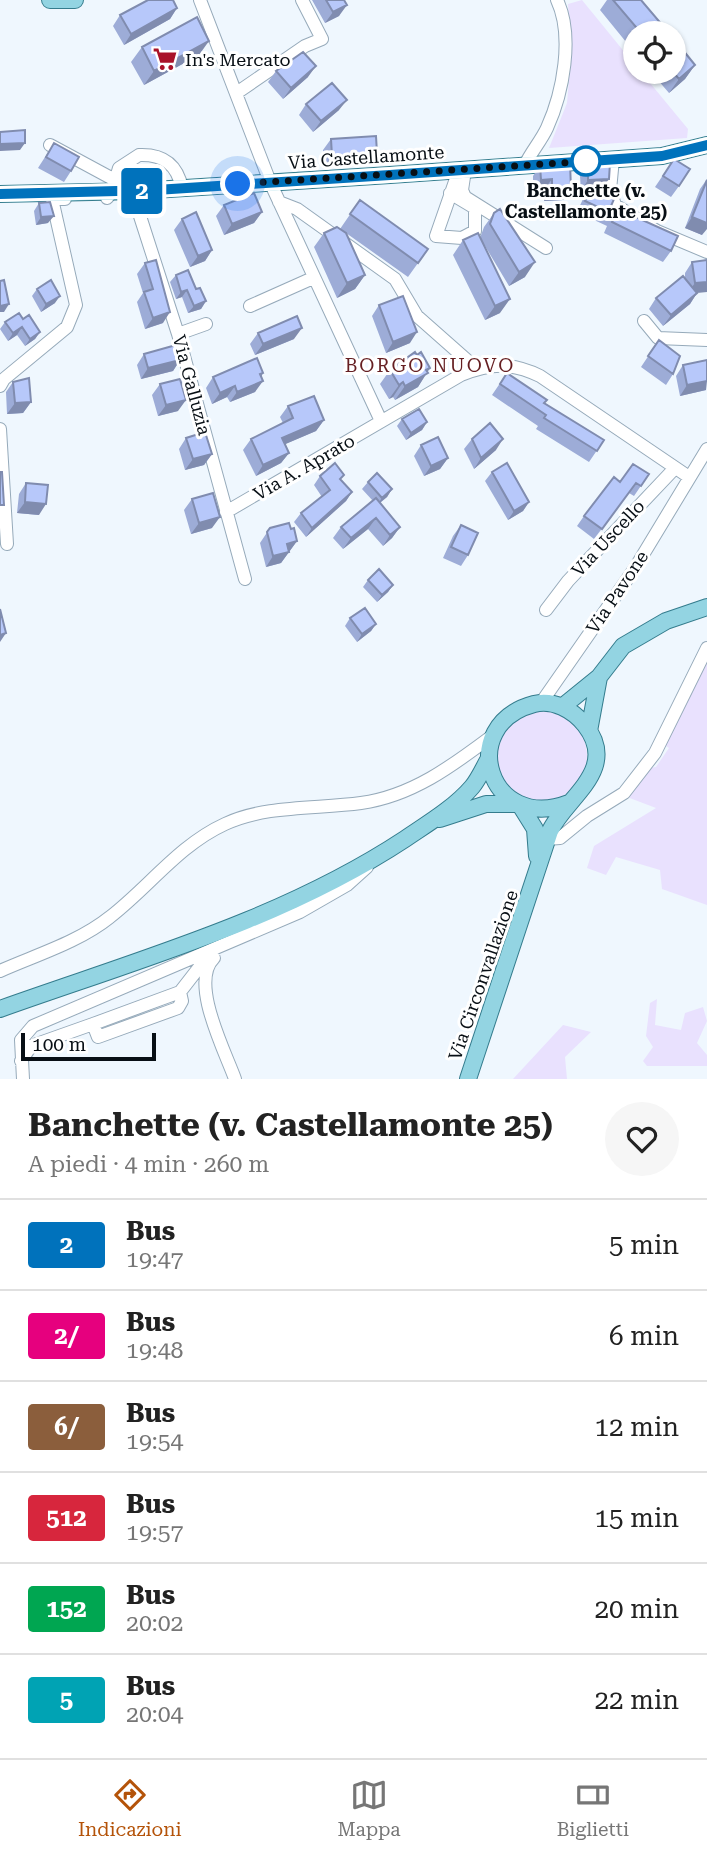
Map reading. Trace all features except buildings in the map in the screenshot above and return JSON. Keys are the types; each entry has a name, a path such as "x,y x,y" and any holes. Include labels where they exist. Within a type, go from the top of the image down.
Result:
{"main road":[{"path":"50,0 75,0"},
{"name":"Via Castellamonte","path":"0,194 113,186 138,191 462,170 699,152 707,145"},
{"path":"562,707 599,677 623,646 643,632 707,607"},
{"path":"589,731 599,677"},
{"path":"0,1009 249,919 310,894 380,855 432,822 472,787 488,760 492,736 500,723 517,709 541,703 562,707 577,716 589,731 596,756 592,776 584,790 556,818 547,838 535,883"},
{"path":"488,760 493,780 503,794 518,805 536,830 538,845 535,883"},
{"path":"432,822 486,804 518,805 536,810 554,809 569,803"},
{"name":"Via Circonvallazione","path":"468,1079 535,883"}],"street":[{"path":"200,0 238,92 270,183 381,421"},
{"path":"238,92 305,46 321,39 302,0"},
{"path":"524,165 546,131 562,82 564,37 562,10 557,0"},
{"path":"50,145 113,186"},
{"path":"0,386 4,379 67,327 76,305 52,199 106,198 128,160 151,154 173,166 182,188"},
{"path":"613,159 610,190 615,205 657,231 707,252"},
{"path":"450,193 462,170"},
{"path":"462,170 462,190 465,197 547,247"},
{"name":"Via Galluzia","path":"138,191 138,210 178,334 245,579"},
{"path":"279,202 297,209 395,279 417,316 477,369 503,363 519,366 540,376 689,477"},
{"path":"250,306 313,278"},
{"path":"644,321 658,338 707,340"},
{"path":"178,334 206,324"},
{"name":"Via A. Aprato","path":"226,512 461,375 477,369"},
{"path":"0,429 8,544"},
{"name":"Via Pavone","path":"541,703 660,528 707,449"},
{"name":"Via Uscello","path":"545,610 568,580 675,468"},
{"path":"547,838 560,838 587,816 624,793 656,753 707,648"},
{"path":"0,971 89,931 108,918 186,847 228,822 255,814 364,803 405,792 446,770 492,736"},
{"path":"23,1079 21,1040 33,1026 300,912 347,885 380,855"},
{"path":"21,1061 32,1046 93,1024 98,1037 178,1008 181,1005 180,992 201,965 271,925"},
{"path":"211,960 204,986 206,997 235,1079"}],"shaded area":[{"path":"582,0 623,50 623,84 651,84 688,129 687,138 549,148 567,103 571,56 568,4"},
{"path":"707,651 707,905 662,889 660,870 616,857 606,875 587,868 594,846 656,808 627,797 649,768 656,767 669,748 655,739"},
{"path":"542,711 559,715 574,724 583,739 587,756 583,773 574,788 559,797 542,801 525,797 510,788 501,773 497,756 501,739 510,724 525,715"},
{"path":"657,999 655,1025 681,1030 685,1013 703,1007 707,1021 697,1043 707,1055 707,1066 647,1066 643,1061 653,1047 646,1036 650,1003"},
{"path":"563,1025 591,1032 565,1057 567,1079 513,1079"}],"bus line":[{"name":"2","path":"0,194 156,190 390,175 662,156 707,145"}],"place":[{"name":"In's Mercato","path":"165,59"},
{"name":"Banchette (v. Castellamonte 25)","path":"586,161"}],"district":[{"name":"BORGO NUOVO","path":"430,365"}],"route":[{"path":"238,184 591,161 586,161"}]}
